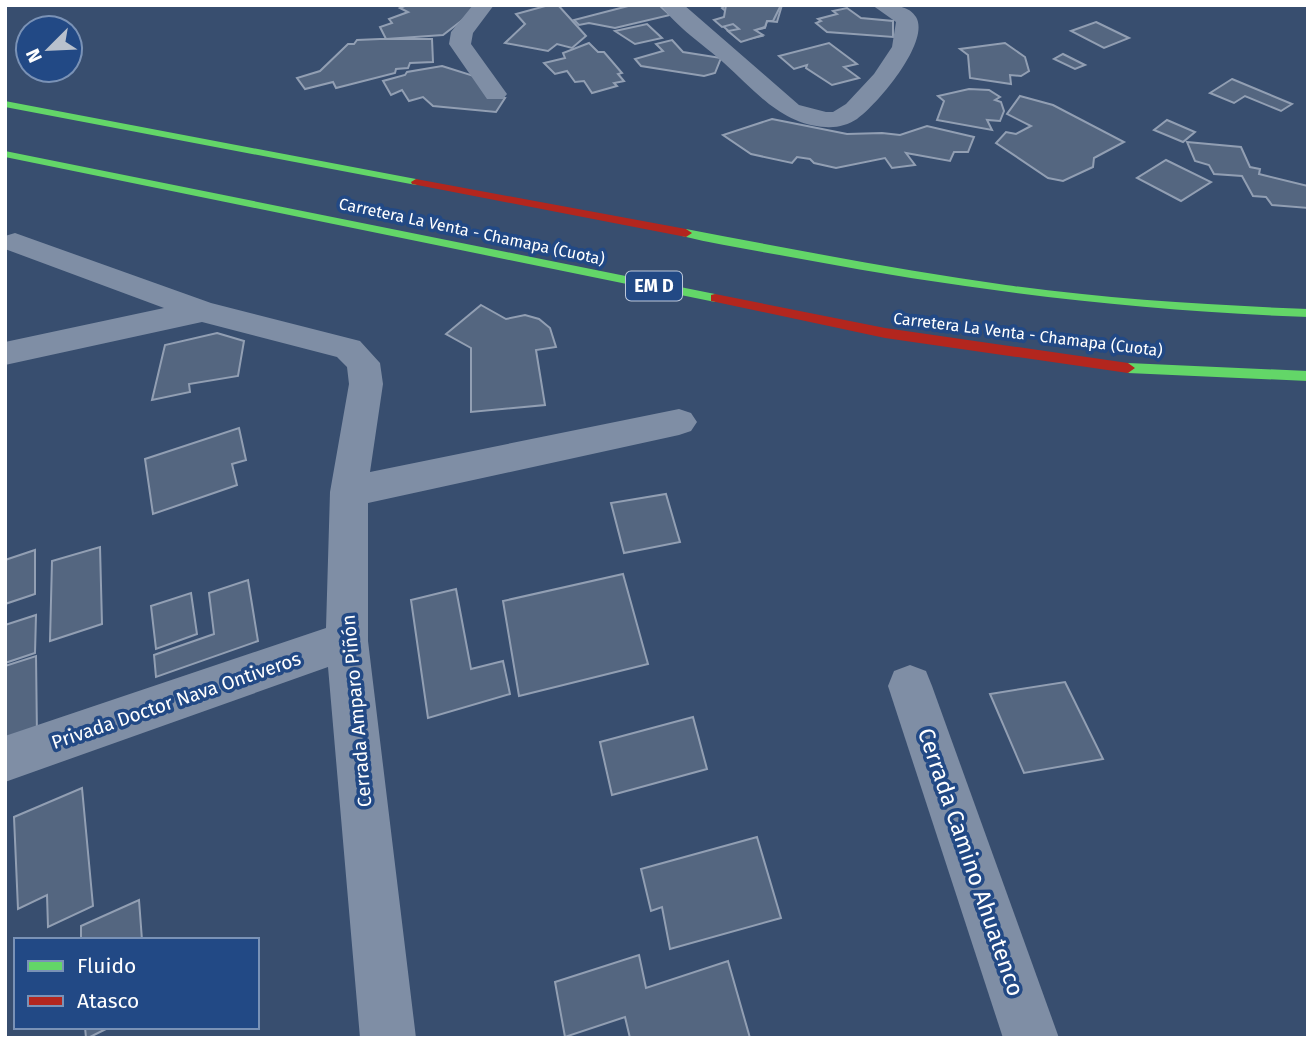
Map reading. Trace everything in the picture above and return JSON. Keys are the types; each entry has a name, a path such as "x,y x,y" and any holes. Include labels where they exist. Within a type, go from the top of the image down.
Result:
{"highway":[{"name":"Carretera La Venta - Chamapa (Cuota)","path":"5,104 899,273 1052,295 1144,304 1308,313"},
{"name":"Carretera La Venta - Chamapa (Cuota)","path":"5,154 885,333 1136,369 1308,376"}],"street":[{"path":"484,5 463,32 460,44 495,94"},
{"path":"671,5 790,110 808,117 838,118 859,108 900,51 907,32 907,19 881,5"},
{"path":"15,242 202,311"},
{"path":"5,354 202,311"},
{"name":"Cerrada Amparo Piñón","path":"202,311 348,349 363,363 366,384 349,492 347,641 388,1038"},
{"path":"349,492 679,422"},
{"name":"Privada Doctor Nava Ontiveros","path":"5,759 347,641"},
{"name":"Cerrada Camino Ahuatenco","path":"910,686 1031,1038"}],"building":[{"path":"407,5 482,5 443,35 386,39 380,27 392,23 389,19 408,12 400,8"},
{"path":"558,5 586,36 572,48 557,44 548,51 505,43 525,24 516,14"},
{"path":"632,5 659,5 670,15 615,28 589,23 579,25 574,20"},
{"path":"726,5 782,5 777,22 767,21 765,28 755,30 762,36 740,41 716,20 726,18 728,13 722,8"},
{"path":"726,5 781,5 773,21 767,21 765,27 755,30 763,35 741,42 728,31 739,29 733,24 722,27 714,20 724,17"},
{"path":"847,8 861,18 893,21 893,37 827,32 816,23 821,21 818,19 837,14 833,11"},
{"path":"1096,22 1129,38 1104,48 1071,31"},
{"path":"647,24 662,38 635,44 615,31"},
{"path":"432,39 433,62 410,63 408,68 396,69 395,73 336,88 333,82 305,89 297,78 320,71 348,44 354,44 357,40"},
{"path":"672,40 683,52 721,58 715,73 704,76 641,66 635,59 663,51 656,44"},
{"path":"589,43 598,52 604,52 622,73 618,74 624,81 614,83 617,86 592,93 584,81 575,82 567,71 555,74 544,63 565,58 563,53"},
{"path":"829,43 857,64 844,67 859,78 832,85 806,68 807,65 794,69 779,56"},
{"path":"1005,43 1025,57 1029,71 1021,76 1010,75 1011,84 970,78 968,55 960,49"},
{"path":"1063,54 1085,65 1075,69 1054,59"},
{"path":"442,66 474,76 488,96 505,98 496,112 433,106 423,97 409,101 402,90 391,95 383,81 405,75 407,72"},
{"path":"1232,79 1292,104 1281,111 1245,96 1234,103 1210,93"},
{"path":"969,89 989,90 1000,97 995,100 1001,102 1004,111 1000,121 987,120 992,130 937,120 944,101 938,96"},
{"path":"1020,96 1053,105 1124,142 1094,158 1093,167 1063,181 1048,178 996,143 1006,132 1016,134 1031,126 1007,114"},
{"path":"772,119 847,134 900,135 927,126 974,137 968,152 954,152 950,161 906,153 915,165 892,168 885,158 836,168 814,163 810,159 797,157 792,163 751,154 723,135"},
{"path":"1167,120 1195,132 1183,142 1154,130"},
{"path":"1187,142 1241,147 1250,167 1260,169 1259,174 1308,186 1308,208 1272,205 1266,197 1253,196 1242,176 1214,174 1209,165 1195,161"},
{"path":"1166,160 1211,182 1181,201 1137,178"},
{"path":"481,305 506,319 525,315 539,319 550,328 556,347 536,350 545,405 471,412 471,348 446,334"},
{"path":"217,333 244,341 238,376 189,384 190,392 152,400 165,345"},
{"path":"239,428 246,460 232,464 237,485 153,514 145,459"},
{"path":"666,494 680,542 624,553 611,503"},
{"path":"100,547 102,624 50,641 52,561"},
{"path":"35,550 35,594 5,604 5,560"},
{"path":"623,574 648,664 519,696 503,601"},
{"path":"248,580 258,641 156,677 154,655 214,634 209,593"},
{"path":"456,589 471,669 503,661 510,694 428,718 411,600"},
{"path":"191,593 197,634 156,649 151,606"},
{"path":"36,615 35,653 5,663 5,625"},
{"path":"36,656 37,736 5,748 5,666"},
{"path":"1065,682 1103,759 1024,773 990,694"},
{"path":"693,717 707,769 612,795 600,742"},
{"path":"82,788 93,906 48,927 47,895 18,909 14,817"},
{"path":"757,837 781,918 670,949 662,907 651,911 641,869"},
{"path":"139,900 142,938 81,938 81,926"},
{"path":"639,955 646,988 728,961 750,1038 630,1038 625,1017 565,1037 555,982"},
{"path":"85,1029 106,1029 88,1038"}],"traffic: fast":[{"path":"5,104 416,182"},
{"path":"5,154 715,298"},
{"path":"686,233 1007,289 1085,299 1308,313"},
{"path":"1128,368 1308,376"}],"traffic: jam":[{"path":"416,182 686,233"},
{"path":"715,298 885,333 1128,368"}]}
